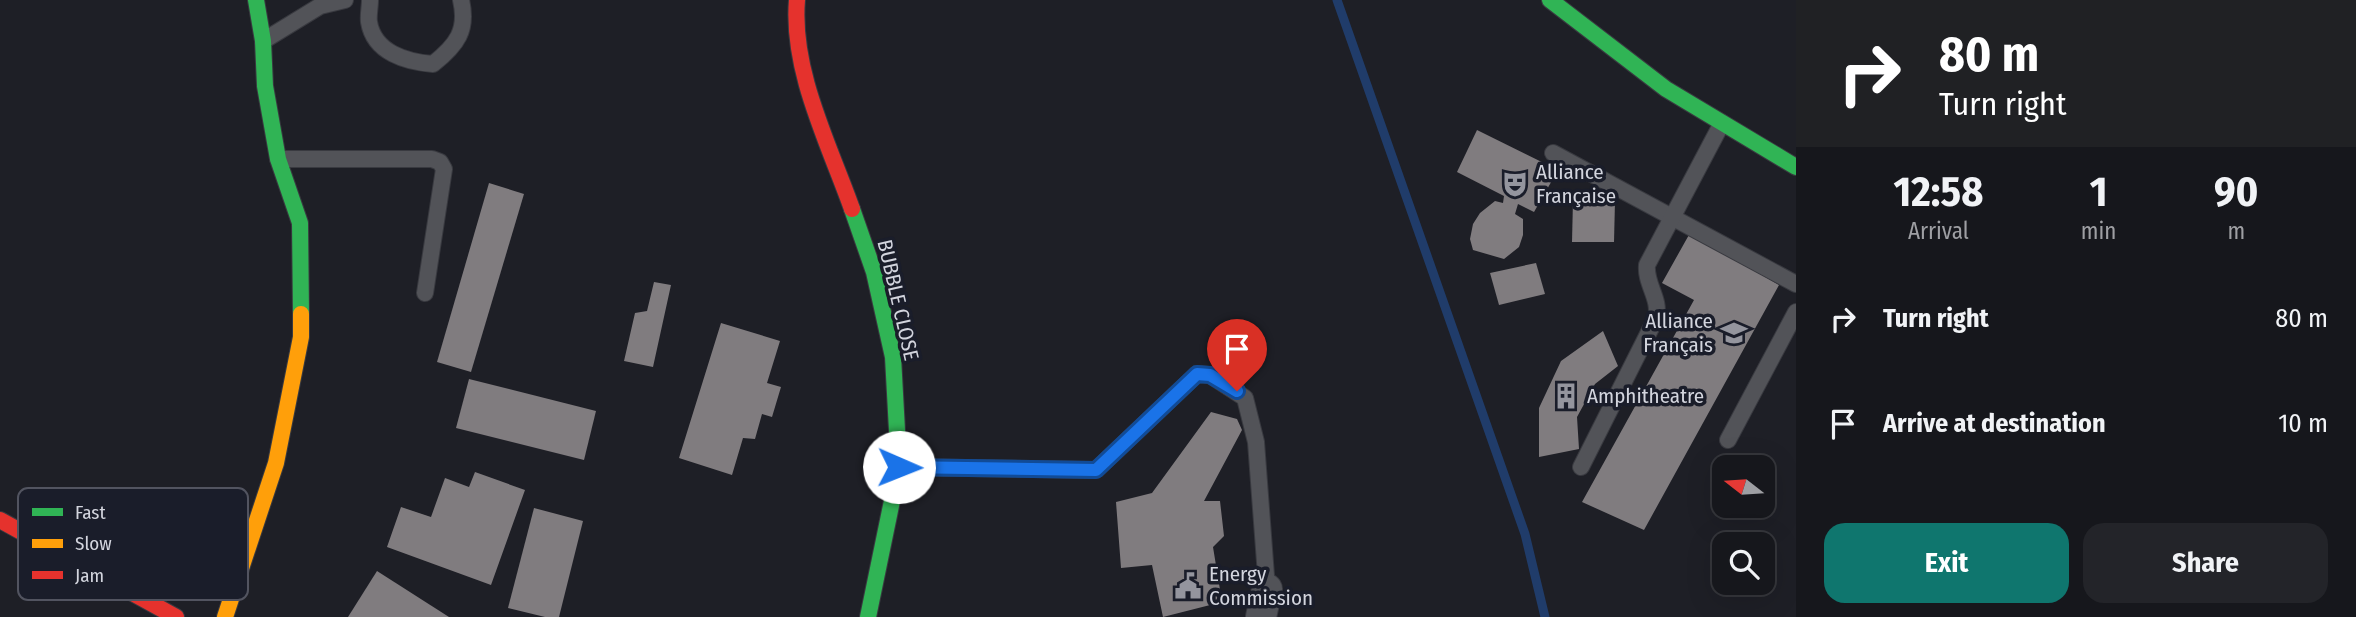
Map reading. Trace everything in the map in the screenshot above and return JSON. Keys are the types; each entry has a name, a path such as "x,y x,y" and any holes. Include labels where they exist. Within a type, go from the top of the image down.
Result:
{"street":[{"path":"248,548 276,463 301,337 300,223 278,159 265,86 263,41 256,0"},
{"name":"BUBBLE CLOSE","path":"797,0 795,24 800,54 874,272 893,357 899,467 868,617"},
{"path":"1550,0 1666,89 1796,167"},
{"path":"0,520 18,530"},
{"path":"145,600 176,617"},
{"path":"225,617 231,600"}],"lane":[{"path":"263,41 320,6 345,0"},
{"path":"370,0 369,23 383,48 409,62 433,64 453,48 465,19 461,0"},
{"path":"1581,467 1656,318 1659,307 1646,276 1647,265 1722,123"},
{"path":"1553,153 1796,284"},
{"path":"278,159 432,159 440,162 443,169 425,293"},
{"path":"1728,440 1796,312"},
{"path":"899,467 1096,470 1197,374 1210,375 1245,398 1256,442 1264,603"}],"building":[{"name":"Alliance Française","path":"1477,130 1558,170 1534,212 1518,204 1515,214 1523,219 1523,235 1519,247 1504,259 1473,250 1470,239 1473,224 1480,213 1495,201 1503,203 1504,196 1457,172"},
{"path":"489,183 524,194 471,372 437,362"},
{"path":"1573,200 1615,201 1614,242 1572,242"},
{"path":"1690,233 1779,285 1644,530 1582,502 1694,300 1662,283"},
{"path":"1536,263 1545,294 1499,305 1490,273"},
{"path":"654,282 671,285 653,367 624,361 635,313 647,311"},
{"path":"721,323 780,341 767,383 781,387 772,417 762,414 755,439 743,438 732,475 679,458"},
{"name":"Amphitheatre","path":"1603,331 1618,366 1595,384 1577,417 1579,449 1539,457 1539,408 1561,361"},
{"path":"469,379 596,411 584,460 456,428"},
{"path":"1211,412 1237,419 1242,430 1204,501 1220,501 1224,536 1213,547 1222,602 1163,617 1152,565 1121,568 1116,502 1152,493"},
{"path":"475,472 525,490 491,585 387,547 401,507 431,517 445,478 469,487"},
{"path":"534,508 583,521 559,617 545,617 508,608"},
{"path":"377,571 449,617 348,617"}],"waterway":[{"path":"1337,0 1525,534 1545,617"}],"traffic: fast":[{"path":"256,0 263,41 265,86 278,159 300,223 301,314"},
{"path":"1550,0 1666,89 1796,167"},
{"path":"852,209 874,272 893,357 899,467 868,617"}],"traffic: slow":[{"path":"248,548 276,463 301,337 301,314"},
{"path":"225,617 231,600"}],"traffic: jam":[{"path":"797,0 797,27 806,80 852,209"},
{"path":"0,520 18,530"},
{"path":"145,600 176,617"}],"place":[{"name":"Alliance Française","path":"1515,184"},
{"name":"Alliance Français","path":"1734,333"},
{"name":"Amphitheatre","path":"1566,396"},
{"name":"Energy Commission","path":"1188,586"}],"route":[{"path":"899,467 1096,470 1197,374 1210,375 1237,391"}]}
